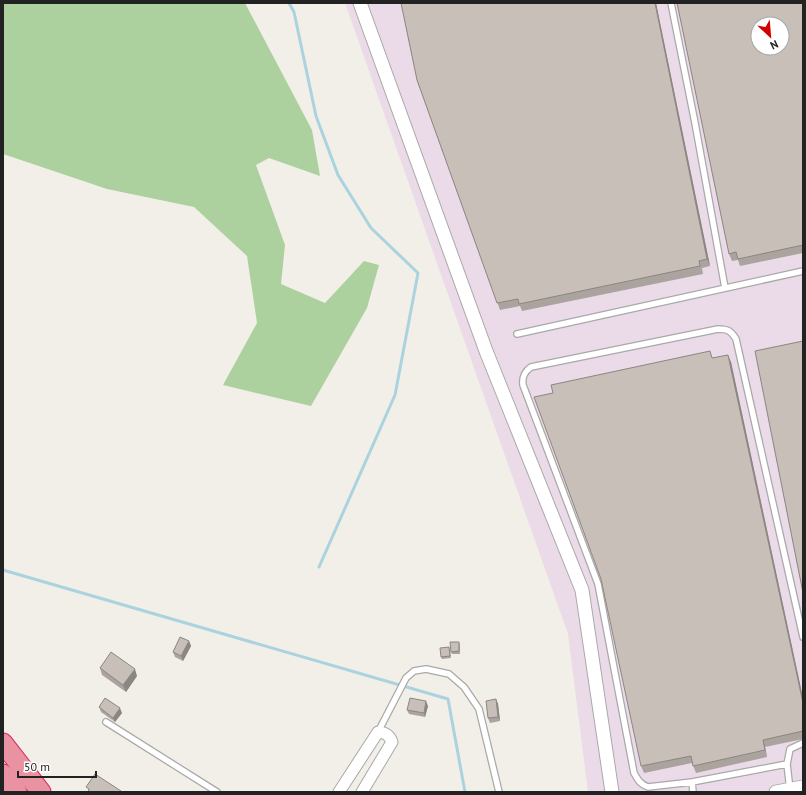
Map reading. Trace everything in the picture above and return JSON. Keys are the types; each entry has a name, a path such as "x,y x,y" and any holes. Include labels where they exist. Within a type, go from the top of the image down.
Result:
{"highway":[{"path":"3,743 41,792"},
{"path":"3,774 16,792"}],"street":[{"path":"360,3 486,351 582,590 612,792"},
{"path":"339,792 378,732 390,737 392,742 362,792"},
{"path":"776,792 790,791 803,787"}],"lane":[{"path":"671,3 695,123 725,288"},
{"path":"517,334 803,271"},
{"path":"786,764 692,782 648,787 642,784 634,773 598,584 523,386 522,378 525,372 531,367 718,329 727,329 732,332 736,339 803,637"},
{"path":"378,732 406,678 414,671 426,669 449,674 464,687 479,709 500,792"},
{"path":"106,722 217,792"},
{"path":"790,791 786,764 790,749 803,743"},
{"path":"692,782 693,792"}],"shaded area":[{"path":"345,3 803,3 803,792 588,792 568,634"}],"green space":[{"path":"3,3 245,3 312,130 320,176 269,158 256,165 285,245 281,284 325,303 364,261 379,265 367,308 311,406 223,385 257,323 247,256 194,207 107,189 3,154"}],"building":[{"path":"401,3 655,3 707,259 699,261 700,266 519,304 518,299 497,303 417,80"},
{"path":"677,3 803,3 803,245 738,259 736,252 729,254"},
{"path":"803,341 803,593 755,351"},
{"path":"710,351 712,358 728,355 803,703 803,731 763,740 765,750 693,766 691,756 641,766 601,579 534,397 553,393 551,385"},
{"path":"180,637 189,641 181,656 173,652"},
{"path":"450,642 459,642 459,651 451,652"},
{"path":"449,647 450,656 441,657 440,648"},
{"path":"111,652 135,669 123,685 100,668"},
{"path":"105,698 120,708 113,718 99,707"},
{"path":"410,698 426,701 424,713 407,710"},
{"path":"496,699 498,717 488,718 486,701"},
{"path":"95,774 121,791 88,792 89,789 86,787"}],"waterway":[{"path":"289,3 294,12 316,116 338,175 371,228 418,273 395,395 319,567"},
{"path":"3,570 448,699 465,792"}]}
